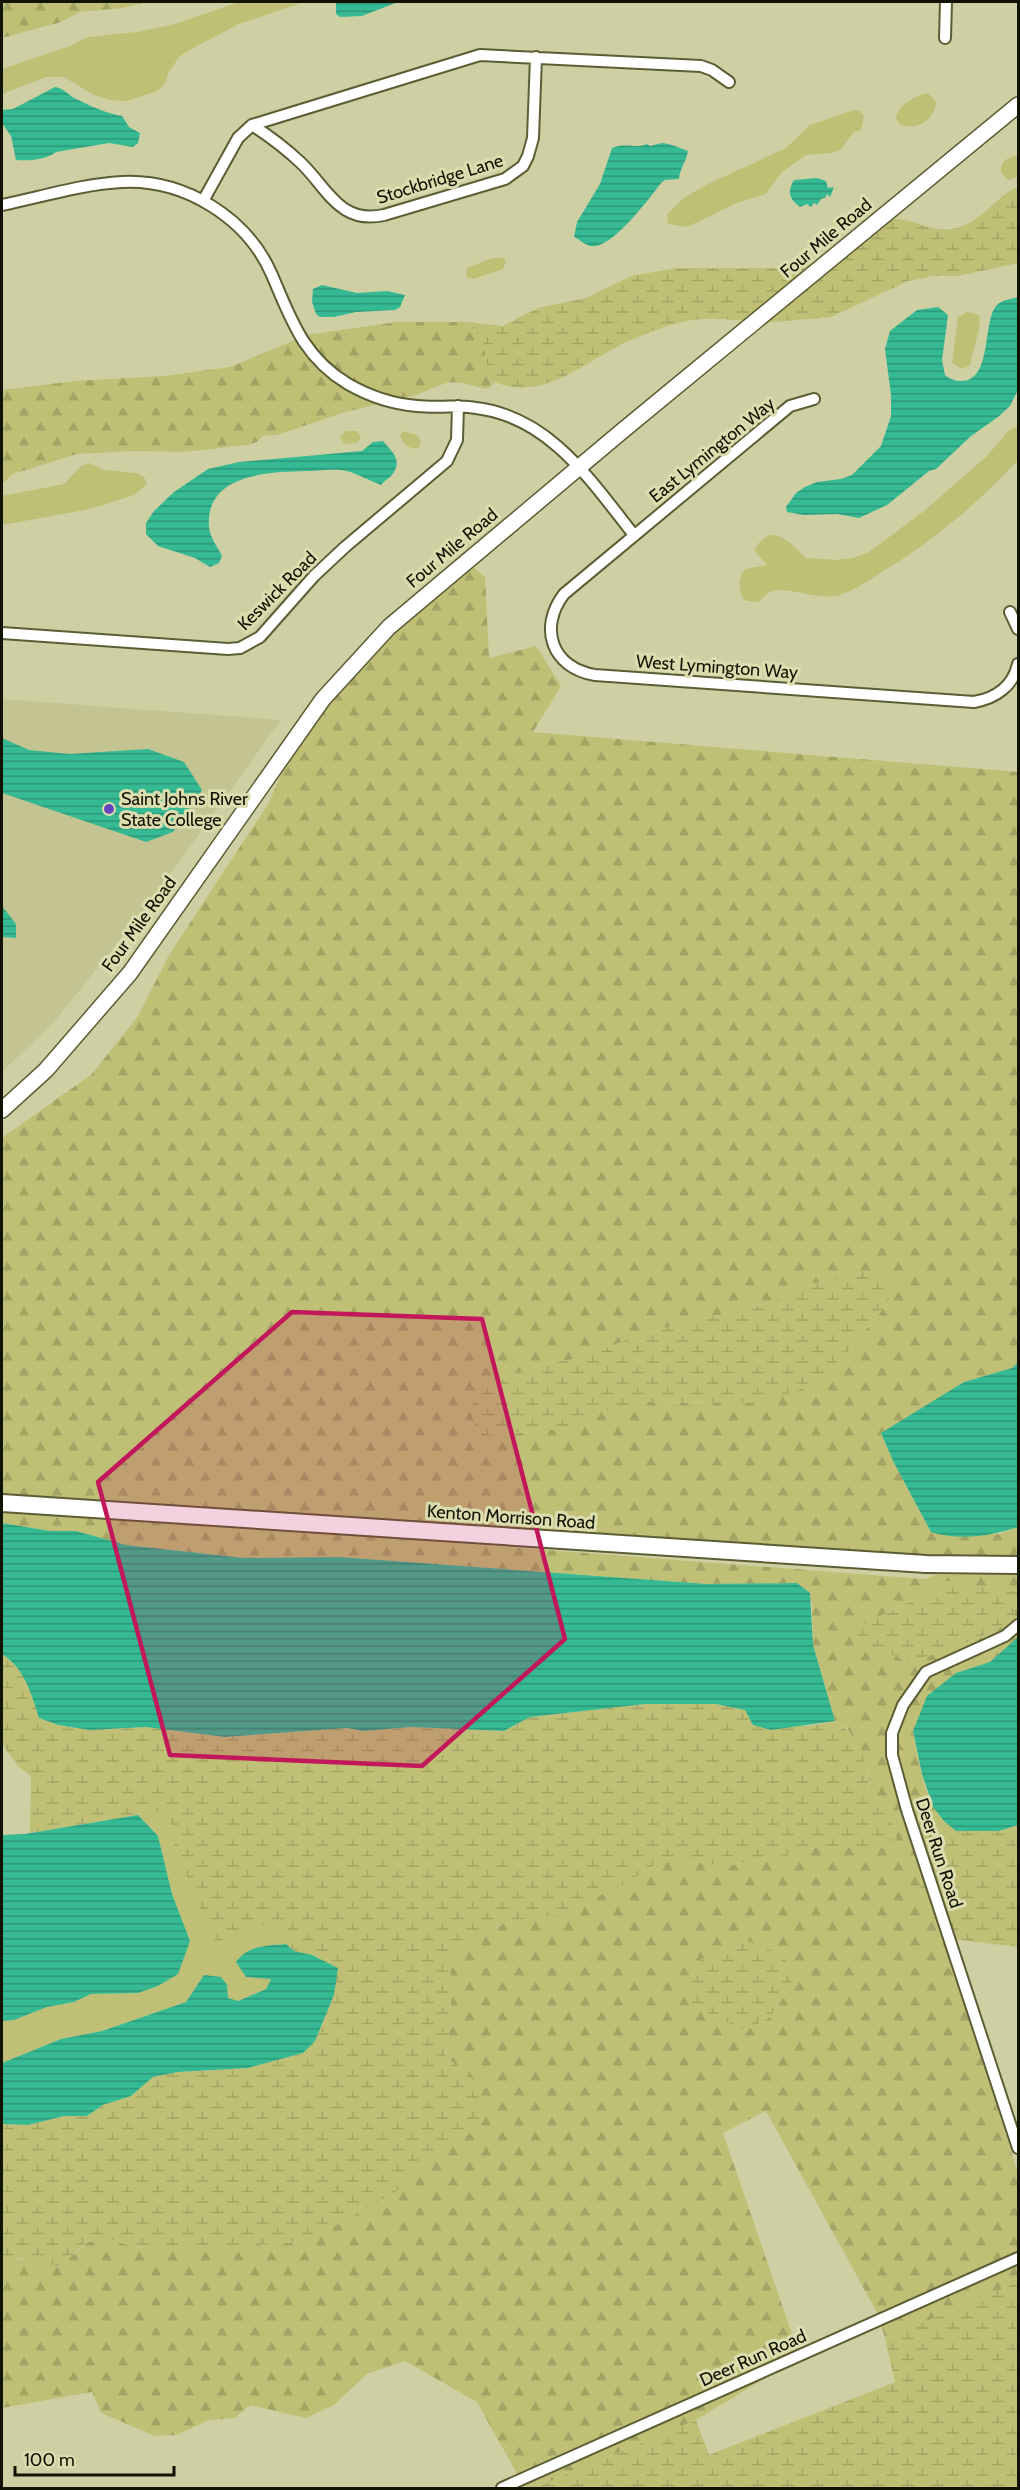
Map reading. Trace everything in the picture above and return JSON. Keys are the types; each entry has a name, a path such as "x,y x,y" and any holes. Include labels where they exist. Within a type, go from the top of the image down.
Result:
{"main road":[{"name":"Four Mile Road","path":"2,1110 46,1070 130,973 323,699 389,627 461,564 1018,105"},
{"name":"Kenton Morrison Road","path":"2,1503 926,1564 1018,1565"}],"street":[{"path":"945,38 946,2"},
{"path":"203,201 238,138 252,124 480,55 701,66 712,70 729,82"},
{"name":"Stockbridge Lane","path":"252,124 301,163 344,210 365,217 384,215 505,179 523,166 533,138 536,57"},
{"path":"2,205 124,182 162,186 203,201 235,224 260,253 270,270 293,326 309,350 330,370 346,382 381,399 419,406 458,406 496,412 519,420 552,441 579,467 634,535"},
{"name":"East Lymington Way","path":"634,535 790,406 814,399"},
{"name":"Keswick Road","path":"2,633 228,649 251,644 345,547 447,461 456,440 458,406"},
{"name":"West Lymington Way","path":"634,535 564,594 552,613 551,633 558,653 573,668 585,674 974,702 995,696 1005,689 1018,664"},
{"path":"1010,612 1018,629"},
{"name":"Deer Run Road","path":"1018,1625 1005,1636 927,1672 903,1705 892,1733 892,1755 903,1801 1018,2148"},
{"name":"Deer Run Road","path":"502,2488 1018,2258"}],"highlighted area":[{"path":"292,1312 482,1319 565,1639 422,1766 170,1755 98,1482"}],"shaded area":[{"path":"336,2 398,2 362,16 340,17 336,14"},
{"path":"55,87 93,107 122,116 129,127 140,133 138,143 133,147 109,143 56,152 37,159 16,160 11,136 2,123 2,110 13,109"},
{"path":"662,143 688,151 679,179 665,180 661,183 629,222 609,240 591,246 574,237 577,222 600,184 612,148"},
{"path":"817,178 826,181 828,188 834,187 830,197 827,194 817,205 814,203 811,207 807,204 800,207 790,195 790,188 794,180"},
{"path":"322,285 357,293 387,291 405,295 400,307 395,310 320,317 316,314 312,302 313,289"},
{"path":"1018,297 1018,390 1010,406 971,436 936,469 929,471 887,505 859,518 837,514 804,515 787,512 786,507 796,493 817,482 852,475 881,446 891,416 891,395 885,349 890,331 917,310 938,307 948,315 942,360 945,375 953,380 962,381 972,378 978,371 986,348 992,313 997,305"},
{"path":"383,441 393,453 397,465 392,475 381,485 347,471 331,470 257,475 228,486 217,496 210,509 210,531 222,556 219,563 210,567 195,558 158,546 146,534 146,523 154,511 174,492 208,469 239,462 362,451 373,442"},
{"name":"Saint Johns River State College","path":"2,699 281,720 153,898 54,1022 2,1072"},
{"path":"2,738 29,750 69,754 148,749 184,762 202,790 173,832 146,842 2,793"},
{"path":"2,906 16,924 16,938 2,937"},
{"path":"1018,1362 1018,1527 997,1533 964,1537 931,1532 893,1461 881,1433 964,1382 1012,1368"},
{"path":"2,1523 50,1531 76,1531 126,1545 244,1558 339,1557 707,1584 797,1583 810,1593 813,1645 835,1721 771,1730 753,1725 745,1710 716,1704 645,1704 530,1717 504,1731 411,1727 363,1731 347,1728 225,1737 146,1727 89,1730 58,1725 39,1718 22,1674 2,1654"},
{"path":"1018,1637 1018,1825 999,1831 956,1831 933,1807 922,1774 913,1731 927,1696 956,1673 990,1662"},
{"path":"138,1815 158,1836 172,1894 190,1941 178,1974 158,1986 138,1993 91,1994 74,2002 47,2007 14,2020 2,2021 2,1835 25,1834"},
{"path":"286,1944 294,1951 312,1955 338,1968 334,1995 315,2041 303,2053 248,2068 178,2072 153,2077 131,2096 103,2105 87,2116 64,2116 28,2125 2,2124 2,2063 61,2039 102,2031 186,2002 204,1975 221,1977 227,1985 228,1998 238,2001 266,1989 271,1979 246,1977 236,1962 241,1956 252,1949"}],"green space":[{"path":"2,2 147,2 123,8 80,12 61,22 2,38"},
{"path":"239,2 304,2 239,24 193,48 179,57 164,85 157,91 127,101 110,100 92,94 64,77 46,77 2,94 2,69 70,46 88,37 137,32 175,24"},
{"path":"928,93 936,102 928,119 918,125 899,124 896,118 900,109 913,98"},
{"path":"854,110 860,111 864,116 861,130 854,132 840,150 806,155 781,173 766,194 737,203 687,227 668,224 667,214 685,197 786,148 810,125"},
{"path":"1018,155 1018,177 1008,180 1001,172 1003,162"},
{"path":"1018,186 1018,263 958,276 933,276 908,281 831,317 763,323 887,220 903,220 935,229 952,229 979,217"},
{"path":"492,258 503,258 506,261 503,269 473,279 466,277 467,268"},
{"path":"814,264 747,321 702,319 671,325 622,344 561,378 529,387 512,387 495,382 491,386 483,341 467,322 503,326 538,308 586,298 631,276 676,268 771,268"},
{"path":"967,312 979,315 980,325 970,365 962,369 952,363 958,317"},
{"path":"397,322 467,322 483,341 491,386 488,389 451,382 411,396 399,398 387,396 360,385 347,376 313,345 306,335"},
{"path":"295,340 312,361 331,378 378,404 342,413 277,435 263,436 257,442 247,445 184,452 134,451 77,454 13,474 2,484 2,390 75,381 164,376 230,367"},
{"path":"1018,426 1018,460 1002,477 934,537 855,589 831,596 779,590 770,592 758,602 747,601 743,598 739,584 745,569 767,565 754,550 767,536 780,537 806,558 837,560 853,558 869,552 924,511 987,456 1009,430"},
{"path":"346,431 357,431 361,438 357,443 344,444 340,437"},
{"path":"403,431 417,435 421,442 419,448 405,444 400,435"},
{"path":"89,463 104,470 136,473 144,477 147,484 134,495 90,509 2,525 2,496 64,484 81,466"},
{"path":"470,565 485,577 489,658 536,646 561,686 533,732 1018,772 1018,1362 1012,1368 964,1382 881,1434 931,1532 999,1534 1018,1527 1018,1559 1000,1561 2,1497 2,1138 92,1074 138,1016 169,955 268,804 289,757 328,703 394,631","holes":["863,1272 894,1281 888,1303 846,1354 703,1403 649,1402 601,1412 566,1428 491,1436 478,1431 472,1419 474,1397 492,1383 539,1365 586,1357 621,1342 667,1327 766,1304 810,1284"]},
{"path":"863,1272 894,1281 888,1303 846,1354 810,1386 759,1403 649,1402 601,1412 566,1428 491,1436 478,1431 472,1420 473,1397 492,1383 539,1365 586,1357 621,1342 667,1327 766,1304 810,1284"},
{"path":"2,1508 924,1579 936,1575 1018,1574 1018,1592 947,1581 928,1593 882,1615 858,1640 908,1662 952,1649 998,1629 1014,1615 1018,1594 1018,1637 990,1662 956,1673 913,1731 927,1791 945,1822 936,1868 920,1888 943,1938 1018,2173 1018,2282 885,2339 880,2318 766,2111 723,2133 800,2357 696,2420 534,2488 525,2488 477,2402 405,2361 367,2374 334,2405 306,2418 250,2405 235,2418 209,2420 177,2435 155,2436 101,2413 92,2392 2,2408 2,2268 9,2263 23,2259 60,2266 88,2242 108,2239 135,2247 168,2250 198,2245 232,2247 295,2242 332,2227 395,2193 425,2161 458,2138 472,2132 445,2059 451,2019 450,1958 465,1942 506,1923 559,1914 626,1883 666,1858 727,1866 814,1848 869,1848 887,1806 869,1793 868,1773 848,1729 835,1721 813,1645 812,1602 797,1583 707,1584 339,1557 244,1558 126,1545 76,1531 50,1531 2,1523","holes":["716,1952 788,1991 770,2017 744,2031 692,1976 697,1962"]},
{"path":"947,1581 1018,1592 1014,1615 998,1629 952,1649 908,1662 857,1640 858,1627 928,1593"},
{"path":"2,1654 22,1674 39,1718 58,1725 89,1730 146,1727 225,1737 347,1728 363,1731 411,1727 504,1731 530,1717 645,1704 716,1704 745,1710 753,1725 810,1726 835,1721 845,1728 858,1743 865,1761 869,1793 887,1806 897,1839 869,1848 814,1848 727,1866 666,1858 626,1883 559,1914 506,1923 465,1942 450,1958 451,2019 445,2059 449,2059 477,2083 482,2113 472,2132 458,2138 425,2161 395,2193 332,2227 295,2242 232,2247 198,2245 168,2250 135,2247 108,2239 87,2242 60,2266 21,2258 2,2268 2,2124 28,2125 64,2116 87,2116 103,2105 131,2096 153,2077 178,2072 248,2068 303,2053 315,2041 334,1995 312,1955 294,1951 286,1944 289,1922 251,1928 216,1942 207,1928 173,1842 169,1810 30,1833 31,1776 19,1767 2,1744"},
{"path":"169,1810 173,1842 207,1928 216,1941 251,1928 289,1922 286,1944 258,1947 271,1979 266,1989 237,2001 228,1998 227,1985 204,1975 186,2002 102,2031 61,2039 2,2063 2,2021 47,2007 74,2002 91,1994 138,1993 190,1941 172,1894 158,1836 138,1815"},
{"path":"945,1822 957,1831 999,1831 1018,1825 1018,1947 943,1938 920,1888 936,1868"},
{"path":"748,1941 783,1955 793,1973 788,1991 770,2017 745,2031 692,2005 692,1976 697,1962 716,1952"},
{"path":"1018,2282 1018,2488 534,2488 696,2420 709,2455 895,2382 885,2339"}],"place":[{"name":"Saint Johns River State College","path":"109,809"}]}
